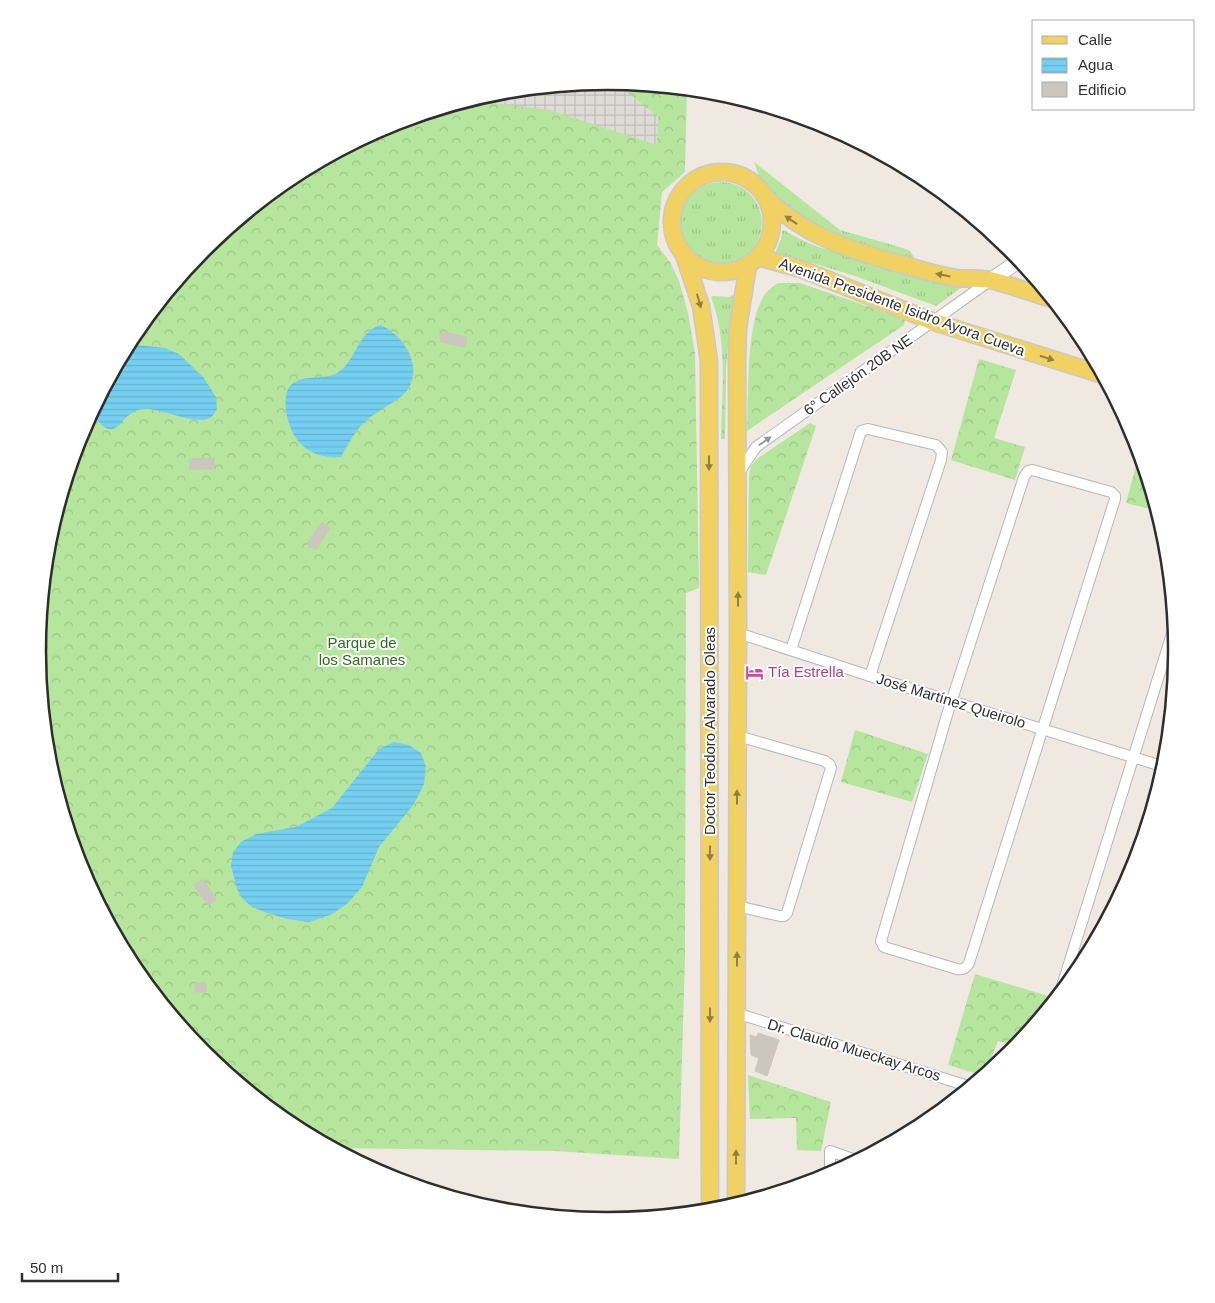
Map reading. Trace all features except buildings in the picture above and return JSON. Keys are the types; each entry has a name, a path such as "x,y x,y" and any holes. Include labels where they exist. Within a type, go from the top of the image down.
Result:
{"main road":[{"path":"766,199 772,213 770,237 765,248 753,261 738,270 714,272 692,263 684,255 672,228 673,209 682,192 699,177 711,173 724,172 737,174 754,184 766,199 785,216 796,224 836,244 933,273 957,278 991,280 1041,296"},
{"name":"Doctor Teodoro Alvarado Oleas","path":"684,255 701,306 709,361 710,1203"},
{"name":"Doctor Teodoro Alvarado Oleas","path":"736,1198 737,348 738,328 753,261"},
{"name":"Avenida Presidente Isidro Ayora Cueva","path":"753,261 778,262 801,269 934,322 1095,372"},
{"path":"745,292 760,273 778,262"}],"street":[{"path":"991,280 1013,265"},
{"name":"6° Callejón 20B NE","path":"738,480 740,469 756,447 991,280"},
{"path":"790,650 861,431 868,429 936,445 942,452 941,460 870,676"},
{"path":"1032,470 1111,492 1115,496 1042,728 966,968 962,970 957,969 882,945 881,937 952,700 1026,474 1032,470"},
{"name":"José Martínez Queirolo","path":"738,633 870,676 1157,765"},
{"path":"1065,975 1169,643"},
{"path":"737,906 780,916 784,916 787,913 831,768 825,761 738,736"},
{"name":"Dr. Claudio Mueckay Arcos","path":"736,1013 964,1085"},
{"path":"830,1166 830,1151 849,1158"}],"green space":[{"name":"Parque de los Samanes","path":"571,91 644,91 687,96 685,172 662,192 657,245 670,262 679,281 688,313 695,353 699,588 686,593 685,957 679,1159 555,1151 346,1148 327,1138 266,1097 237,1073 186,1022 162,993 121,932 104,900 76,832 65,797 51,725 47,688 47,615 51,578 65,506 76,471 104,403 121,371 162,310 186,281 237,230 266,206 327,165 359,148 427,120 462,109 534,95"},
{"path":"754,162 840,230 903,248 910,251 915,259 816,230 779,200 759,176"},
{"path":"721,182 737,185 750,194 759,207 762,223 759,239 750,252 737,261 721,264 705,261 692,252 683,239 680,223 683,207 692,194 705,185"},
{"path":"784,230 808,243 866,261 969,282 936,306 855,276 812,263 773,258"},
{"path":"778,283 800,283 899,317 905,320 904,325 747,431 749,359 754,321 759,305 766,293"},
{"path":"738,293 729,336 726,369 725,439 721,439 722,349 720,332 711,297 729,297"},
{"path":"979,359 1016,370 994,438 1025,447 1015,480 951,460"},
{"path":"810,423 816,426 766,575 748,572 749,475 751,466 757,459"},
{"path":"1136,464 1151,509 1126,503"},
{"path":"855,730 928,754 912,802 841,782"},
{"path":"975,974 1048,996 1046,1001 1029,1022 1008,1044 998,1041 990,1062 977,1074 948,1065"},
{"path":"748,1075 831,1102 821,1151 797,1150 796,1118 750,1119"}],"shaded area":[{"path":"624,90 658,116 657,145 550,110 491,103 571,91"}],"water":[{"path":"380,325 397,336 404,344 413,364 411,384 402,396 372,416 360,427 341,457 320,455 311,451 297,440 288,422 286,394 288,388 295,382 306,378 325,377 337,373 349,362 366,335"},
{"path":"138,345 165,348 179,354 203,377 216,397 217,409 210,418 204,420 148,409 133,412 114,429 106,428 97,419 104,403"},
{"path":"394,742 409,745 421,753 426,767 424,784 414,804 379,847 362,887 347,904 330,915 309,922 287,919 267,913 252,907 242,898 237,889 231,866 233,852 241,842 256,834 296,827 332,808 379,749"}],"place":[{"name":"Tía Estrella","path":"754,672"}]}
